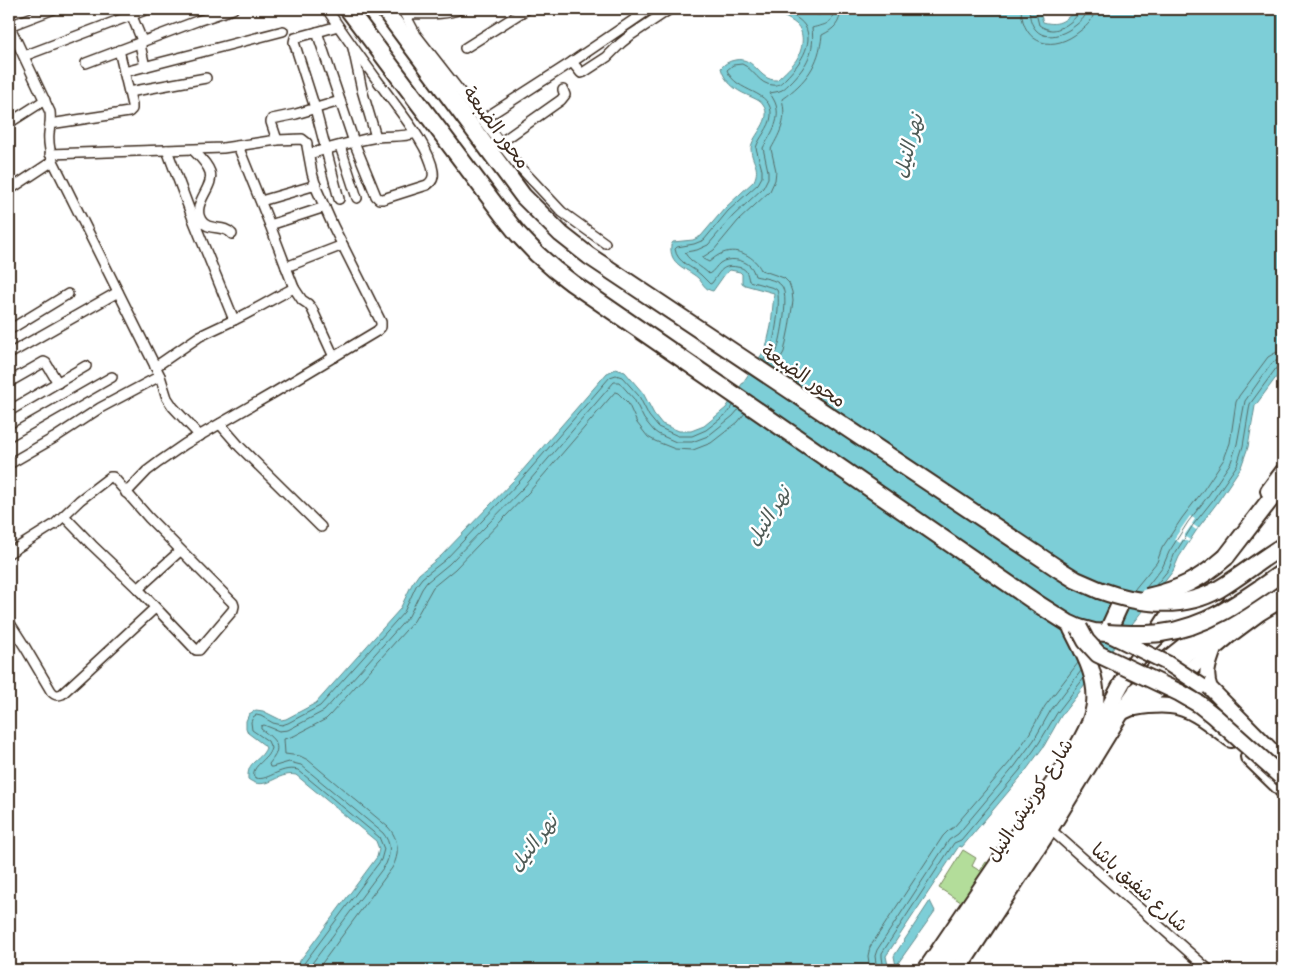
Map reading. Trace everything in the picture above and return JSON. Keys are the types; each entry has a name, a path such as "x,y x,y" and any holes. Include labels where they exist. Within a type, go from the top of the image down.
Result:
{"highway":[{"path":"348,9 502,214 518,234 554,269 998,576 1074,625 1086,630 1107,633 1148,634 1170,632 1193,626 1224,612 1283,572"},
{"name":"محور الضبعة","path":"384,9 523,196 561,234 589,256 1060,570 1086,585 1123,598 1165,604 1183,602 1202,597 1226,584 1279,551 1283,541"},
{"path":"1107,633 1123,598 1146,597 1164,593 1181,587 1212,569 1226,557 1283,483"},
{"name":"شارع كورنيش النيل","path":"940,970 1080,760 1122,683 1146,649 1162,634 1194,610 1279,551"},
{"name":"شارع كورنيش النيل","path":"958,970 1126,711 1137,690 1154,670 1176,652 1270,579 1283,572"},
{"path":"1137,690 1152,684 1186,653 1283,585"},
{"path":"1074,625 1098,654 1199,704 1283,778"},
{"path":"926,970 1069,759 1092,718 1095,705 1094,682 1074,625"}],"main road":[{"name":"شارع كورنيش النيل","path":"1146,649 1175,604 1208,568 1283,471"},
{"name":"شارع كورنيش النيل","path":"1126,711 1185,673 1260,613 1283,599"},
{"path":"1107,633 1167,663 1202,686 1283,768"},
{"path":"1214,650 1207,669 1207,680 1210,688 1283,762"},
{"path":"1126,711 1160,705 1185,709 1198,716 1232,741 1283,791"}],"street":[{"path":"54,9 9,25 50,112 49,146 52,157 160,376 167,398 173,408 200,436"},
{"path":"24,56 130,12 148,9"},
{"path":"86,63 233,9"},
{"path":"317,32 354,142 376,196 379,199 384,199 428,185 432,180 433,171 424,148 327,9"},
{"path":"403,11 444,13 460,9"},
{"path":"465,48 527,9"},
{"path":"572,62 581,72 584,72 607,57 626,39 670,9"},
{"path":"482,120 572,62 646,10"},
{"path":"403,11 416,35 515,162 562,212 605,243"},
{"path":"130,12 140,35 145,67"},
{"path":"338,26 295,38 294,41 315,108 339,199"},
{"path":"124,72 283,31"},
{"path":"352,45 358,75 376,137"},
{"path":"50,124 129,112 133,108 119,50"},
{"path":"129,92 206,78"},
{"path":"500,142 561,100 565,95 563,90"},
{"path":"9,123 45,100"},
{"path":"277,140 271,119 340,101"},
{"path":"309,154 376,137 403,137 415,133"},
{"path":"9,190 52,157 193,150 277,140 302,140 307,143 316,185 333,226 381,324 377,331 159,462 147,471 126,493"},
{"path":"238,146 294,288 302,300 312,309 334,357"},
{"path":"340,146 357,198"},
{"path":"167,150 234,320"},
{"path":"193,150 207,166 211,175 200,206 200,219 209,227 226,229 232,234"},
{"path":"261,201 316,185"},
{"path":"270,225 325,207"},
{"path":"286,267 343,245"},
{"path":"155,367 200,336 255,310 294,288"},
{"path":"9,354 118,292"},
{"path":"9,330 68,294"},
{"path":"9,382 44,362 58,383"},
{"path":"9,411 86,366"},
{"path":"9,436 112,376"},
{"path":"9,464 100,408 160,376"},
{"path":"220,424 240,447 321,527"},
{"path":"9,554 55,524 80,500 111,476 114,477 126,493 180,551 233,604 234,608 197,651 64,516"},
{"path":"138,589 180,551"},
{"path":"9,622 26,647 52,694 59,696 155,608"},
{"name":"شارع شفيق باشا","path":"1050,829 1209,970"}],"green space":[{"path":"963,850 976,858 972,866 980,871 986,862 990,864 964,904 939,888"}],"water":[{"name":"نهر النيل","path":"769,9 803,9 820,15 823,9 1039,9 1043,22 1059,23 1078,9 1283,9 1283,368 1255,406 1248,447 1241,467 1179,557 1173,571 1061,716 1044,746 1024,773 962,847 959,846 886,956 889,970 293,970 377,857 379,849 376,841 296,775 283,776 260,784 248,779 249,768 266,748 248,733 246,721 249,714 256,710 263,711 281,720 316,703 400,609 419,574 441,556 515,479 607,373 616,369 625,372 643,393 654,414 662,424 679,431 691,431 704,426 726,408 766,348 771,326 774,293 745,285 742,283 742,274 740,272 730,270 713,291 710,290 698,278 675,261 671,252 671,245 673,242 693,240 701,236 725,208 754,181 756,168 751,148 764,122 766,111 760,102 731,84 722,73 721,68 731,61 742,60 753,65 765,77 777,80 794,63 801,49 801,31 796,24"},
{"path":"930,901 935,911 896,966 894,956"}],"pier":[{"path":"1190,516 1195,519 1192,524 1198,528 1196,530 1191,526 1184,536 1190,540 1188,542 1183,539 1180,543 1174,539"}]}
